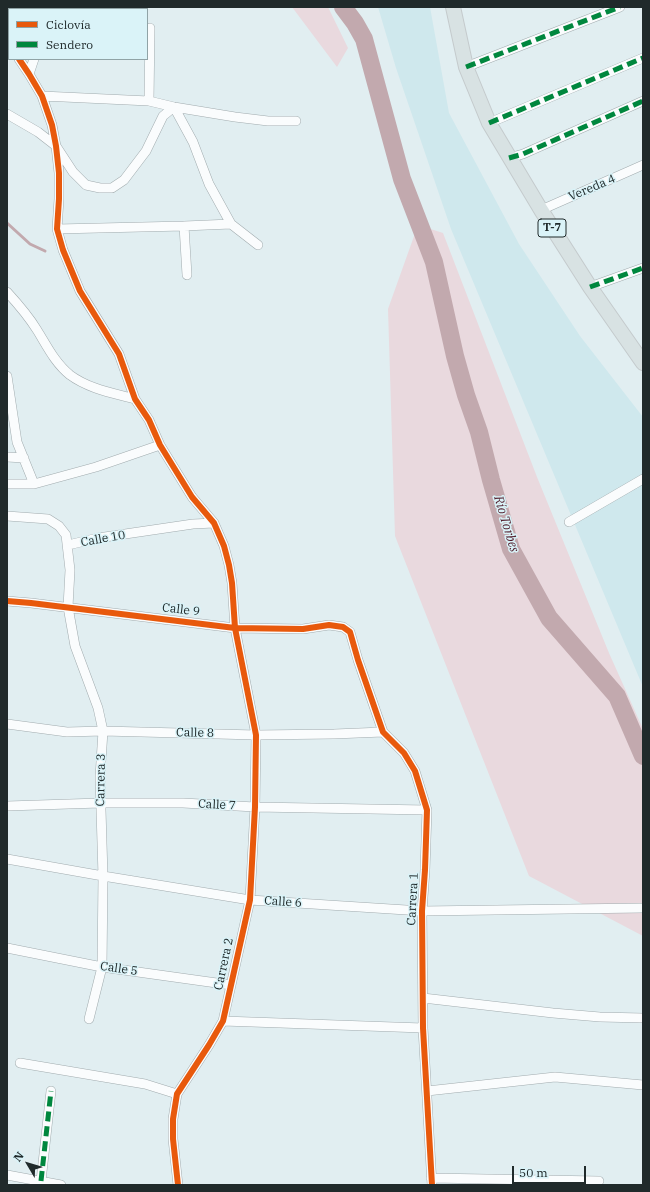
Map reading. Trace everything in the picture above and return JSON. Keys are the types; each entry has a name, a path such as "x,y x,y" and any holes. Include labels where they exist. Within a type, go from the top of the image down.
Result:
{"main road":[{"name":"T-7","path":"453,7 466,67 489,123 541,210 590,287 639,349 643,363"}],"street":[{"path":"466,67 620,7"},
{"path":"149,101 150,28"},
{"path":"489,123 643,58"},
{"path":"20,60 30,74 42,96 52,125 56,146"},
{"path":"30,74 34,60"},
{"path":"42,96 149,101 174,107 268,121 296,121"},
{"path":"509,158 523,154 643,101"},
{"path":"7,114 38,132 56,146 73,172 86,185 100,188 112,188 124,180 129,174 146,151 163,116 174,107"},
{"path":"174,107 193,142 209,184 231,224 258,245"},
{"name":"Carrera 2","path":"56,146 59,199 57,229 63,250 80,291 119,354 135,399 149,420 160,445 192,497 214,523 230,565 235,628 256,735 255,807 250,900 223,1021 209,1046 177,1094 173,1119 173,1139 178,1185"},
{"name":"Vereda 4","path":"541,210 643,165"},
{"path":"57,229 231,224"},
{"path":"184,226 187,276"},
{"path":"590,287 643,268"},
{"path":"7,292 37,329 50,354 69,374 93,388 135,399"},
{"path":"7,376 18,442 34,484"},
{"path":"7,484 34,484 96,467 160,445"},
{"path":"7,457 24,458"},
{"path":"569,522 643,479"},
{"name":"Calle 10","path":"7,516 48,519 59,526 66,536 68,545 98,538 193,524 214,523"},
{"name":"Carrera 3","path":"68,545 70,570 68,607 75,646 98,708 103,731 100,777 103,876 102,967 89,1019"},
{"name":"Calle 9","path":"7,601 68,607 235,628 303,629 329,625 343,626 350,632"},
{"name":"Carrera 1","path":"350,632 383,732 404,753 415,771 427,810 427,841 422,911 423,1028 432,1182"},
{"name":"Calle 8","path":"7,724 67,732 103,731 256,735 383,732"},
{"name":"Calle 7","path":"7,806 100,803 183,803 255,807 427,810"},
{"name":"Calle 6","path":"7,858 103,876 250,900 422,911 643,908"},
{"name":"Calle 5","path":"7,948 102,967 231,985"},
{"path":"423,998 553,1013 600,1017 643,1018"},
{"path":"223,1021 423,1028"},
{"path":"20,1063 145,1084 177,1094"},
{"path":"427,1091 555,1077 643,1085"},
{"path":"41,1181 51,1091"},
{"path":"7,1175 61,1185"},
{"path":"432,1182 598,1181"}],"shaded area":[{"path":"292,7 328,7 348,48 337,67"},
{"path":"378,7 430,7 449,113 519,244 580,336 643,417 643,687 451,229 396,68"},
{"path":"418,225 443,233 537,477 609,653 643,729 643,936 529,876 395,536 388,309"}],"waterway":[{"name":"Río Torbes","path":"343,7 355,23 364,39 402,179 434,262 455,356 466,395 479,432 511,549 549,618 617,696 643,756"},
{"path":"7,223 30,244 45,251"}],"marked path":[{"path":"466,67 620,7"},
{"path":"489,123 643,58"},
{"path":"509,158 523,154 643,101"},
{"path":"590,287 643,268"},
{"path":"41,1181 51,1091"}],"cycle path":[{"path":"20,60 42,96 52,125 59,173 57,229 63,250 80,291 119,354 135,399 149,420 160,445 192,497 214,523 224,546 232,583 235,628 256,735 255,807 250,900 223,1021 177,1094 173,1119 173,1139 178,1185"},
{"path":"7,601 235,628 303,629 329,625 343,627 350,632 383,732 404,753 415,771 427,810 422,911 423,1028 432,1185"}]}
